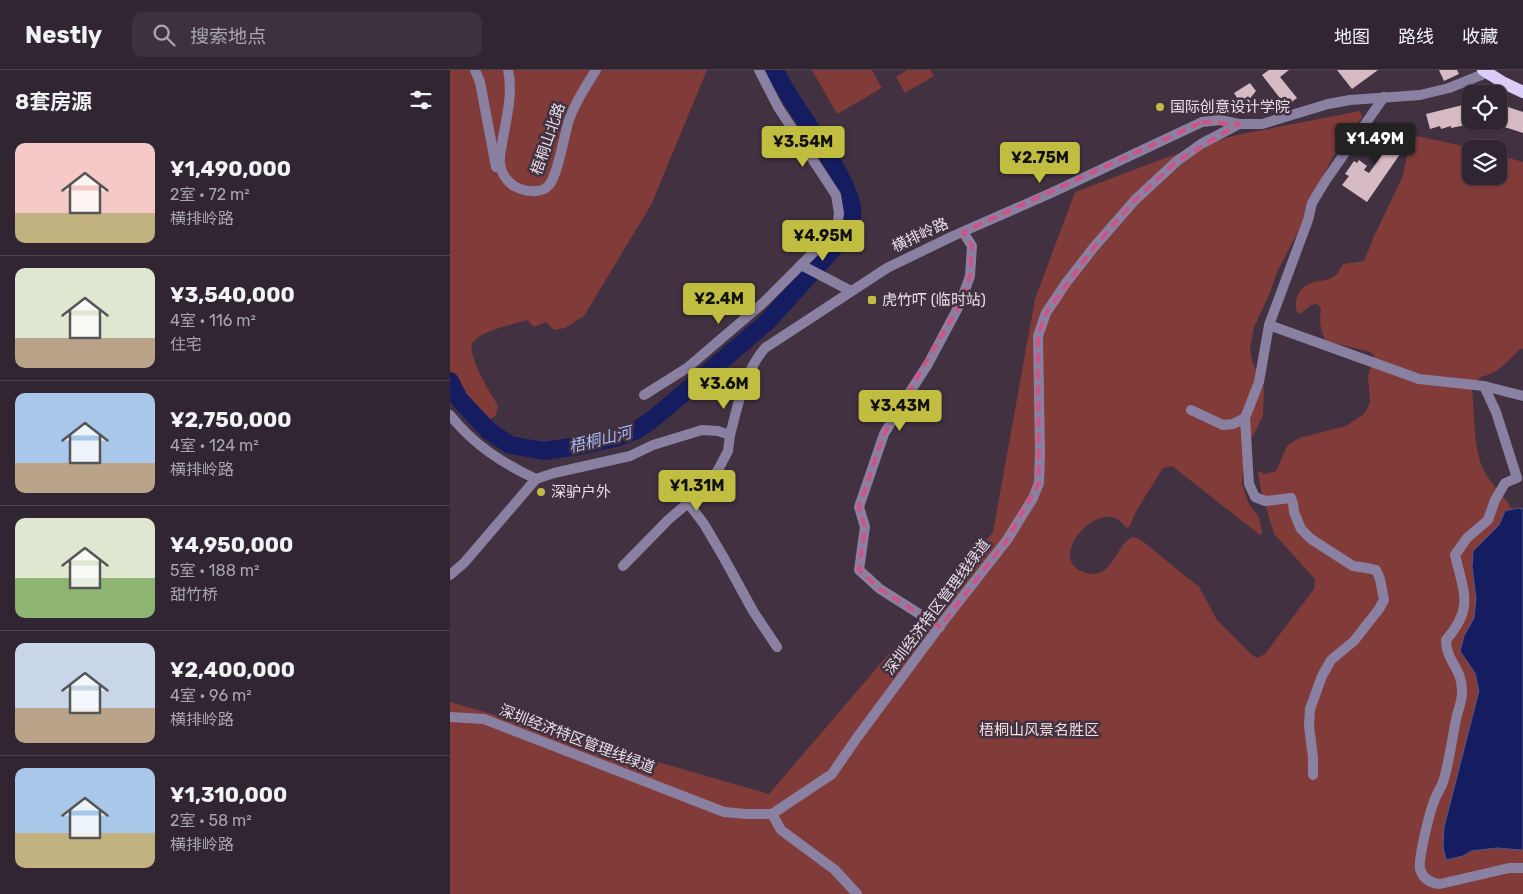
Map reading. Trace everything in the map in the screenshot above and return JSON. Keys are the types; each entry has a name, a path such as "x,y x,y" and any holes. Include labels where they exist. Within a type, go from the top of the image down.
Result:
{"main road":[{"path":"1484,71 1523,92"}],"street":[{"path":"475,70 480,82 496,168 502,177 509,182"},
{"name":"梧桐山北路","path":"508,70 511,90 500,163 503,175 509,182 520,188 536,191 542,190 550,184 554,177 569,120 596,70"},
{"path":"644,394 687,368 763,303 821,245 833,232 838,222 839,213 836,196 778,107 759,70"},
{"name":"横排岭路","path":"623,566 668,520 703,490 718,470 728,452 730,435 742,390 750,369 765,348 887,268 1202,122 1220,120 1239,124 1262,124 1328,104 1350,100 1420,95 1442,90 1484,71"},
{"path":"1312,775 1313,758 1309,726 1310,708 1322,676 1331,660 1354,641 1379,610 1384,600 1380,579 1376,570 1353,566 1311,539 1301,529 1294,512 1294,503 1290,498 1264,501 1255,497 1249,484 1245,418 1259,382 1269,325 1308,220 1312,204 1326,180 1384,97"},
{"name":"深圳经济特区管理线绿道","path":"450,717 484,719 724,812 772,814 832,774 940,626 1007,540 1033,498 1039,483 1040,453 1038,336 1046,313 1094,247 1135,200 1177,161 1201,144 1239,124"},
{"path":"940,626 880,589 859,570 865,527 859,507 884,434 928,364 960,304 970,276 972,246 963,232"},
{"path":"801,264 851,291"},
{"path":"1269,325 1420,379 1484,386 1523,396"},
{"path":"1484,386 1496,412 1517,478 1505,483 1495,500 1488,520 1467,538 1455,555 1465,600 1463,616 1446,640 1446,648 1462,679 1462,695 1443,784 1435,798 1426,830 1420,868 1424,878 1431,883 1440,884 1509,868 1523,868"},
{"path":"1190,410 1223,425 1233,424 1245,418"},
{"path":"450,415 488,453 536,479"},
{"path":"450,575 464,563 536,479 554,473 630,456 654,445 702,430 718,431 730,435"},
{"path":"688,503 704,524 753,611 777,647"},
{"path":"772,814 781,830 835,870 857,894"}],"highlighted area":[{"path":"1202,122 1239,124 1177,161 1135,200 1094,247 1046,313 1038,336 1039,483 1007,540 940,627 880,589 859,570 865,527 859,507 884,434 960,304 970,276 972,246 963,232"}],"green space":[{"path":"450,70 707,70 651,205 584,316 565,328 554,330 546,322 534,327 527,320 491,331 473,342 471,347 476,364 498,405 496,415 488,421 470,408 460,394 450,373"},
{"path":"812,70 872,70 882,88 837,114"},
{"path":"907,70 930,70 934,76 905,93 896,77"},
{"name":"梧桐山风景名胜区","path":"1360,111 1362,117 1333,157 1305,210 1301,226 1277,272 1254,327 1250,349 1252,361 1264,388 1263,416 1244,453 1242,484 1249,504 1259,517 1262,532 1260,535 1172,466 1163,468 1135,513 1130,526 1126,528 1115,518 1105,517 1095,521 1077,537 1071,547 1070,557 1074,566 1086,573 1097,574 1109,566 1128,540 1133,537 1141,540 1199,587 1217,620 1251,654 1257,658 1265,654 1314,589 1315,579 1274,534 1260,486 1258,471 1265,474 1276,471 1287,446 1299,438 1346,426 1364,414 1370,403 1368,376 1374,355 1370,352 1326,341 1322,333 1321,308 1317,304 1311,305 1300,314 1297,312 1296,304 1299,293 1311,283 1333,277 1343,264 1364,261 1402,178 1409,147 1417,136 1462,146 1462,185 1507,185 1507,157 1523,162 1523,349 1520,349 1497,370 1480,377 1472,390 1475,437 1481,464 1487,476 1512,509 1505,511 1499,525 1473,551 1472,567 1476,598 1474,618 1464,636 1460,651 1475,673 1479,691 1444,827 1463,856 1476,850 1522,850 1523,848 1523,894 450,894 450,702 769,794 993,532 1035,299 1075,192 1168,157 1232,136"}],"shaded area":[{"path":"1518,508 1523,509 1523,848 1522,850 1497,848 1471,851 1463,856 1446,860 1443,847 1444,827 1479,691 1475,673 1460,651 1464,636 1474,618 1476,598 1472,567 1473,551 1499,525 1505,511"}],"building":[{"path":"1269,70 1289,70 1280,77 1297,98 1286,106 1262,75"},
{"path":"1337,70 1378,70 1352,89"},
{"path":"1439,70 1457,70 1459,74 1444,81"},
{"path":"1250,83 1256,91 1243,107 1234,93"},
{"path":"1462,105 1462,126 1441,129 1440,126 1430,129 1426,114"},
{"path":"1507,107 1523,112 1523,133 1507,128"},
{"path":"1380,128 1390,135 1387,140 1390,143 1397,133 1409,141 1367,202 1342,185 1349,176 1345,174 1354,161 1357,163 1359,160 1367,166 1364,170 1369,173 1385,151 1380,148 1375,154 1366,148 1369,145 1366,143 1375,130 1377,132"}],"waterway":[{"name":"梧桐山河","path":"450,381 459,399 489,431 510,445 544,451 578,446 615,438 637,430 653,419 767,322 840,241 849,227 852,218 851,203 834,165 775,70"}],"place":[{"name":"国际创意设计学院","path":"1160,107"},
{"name":"虎竹吓 (临时站)","path":"872,300"},
{"name":"深驴户外","path":"541,492"}]}
